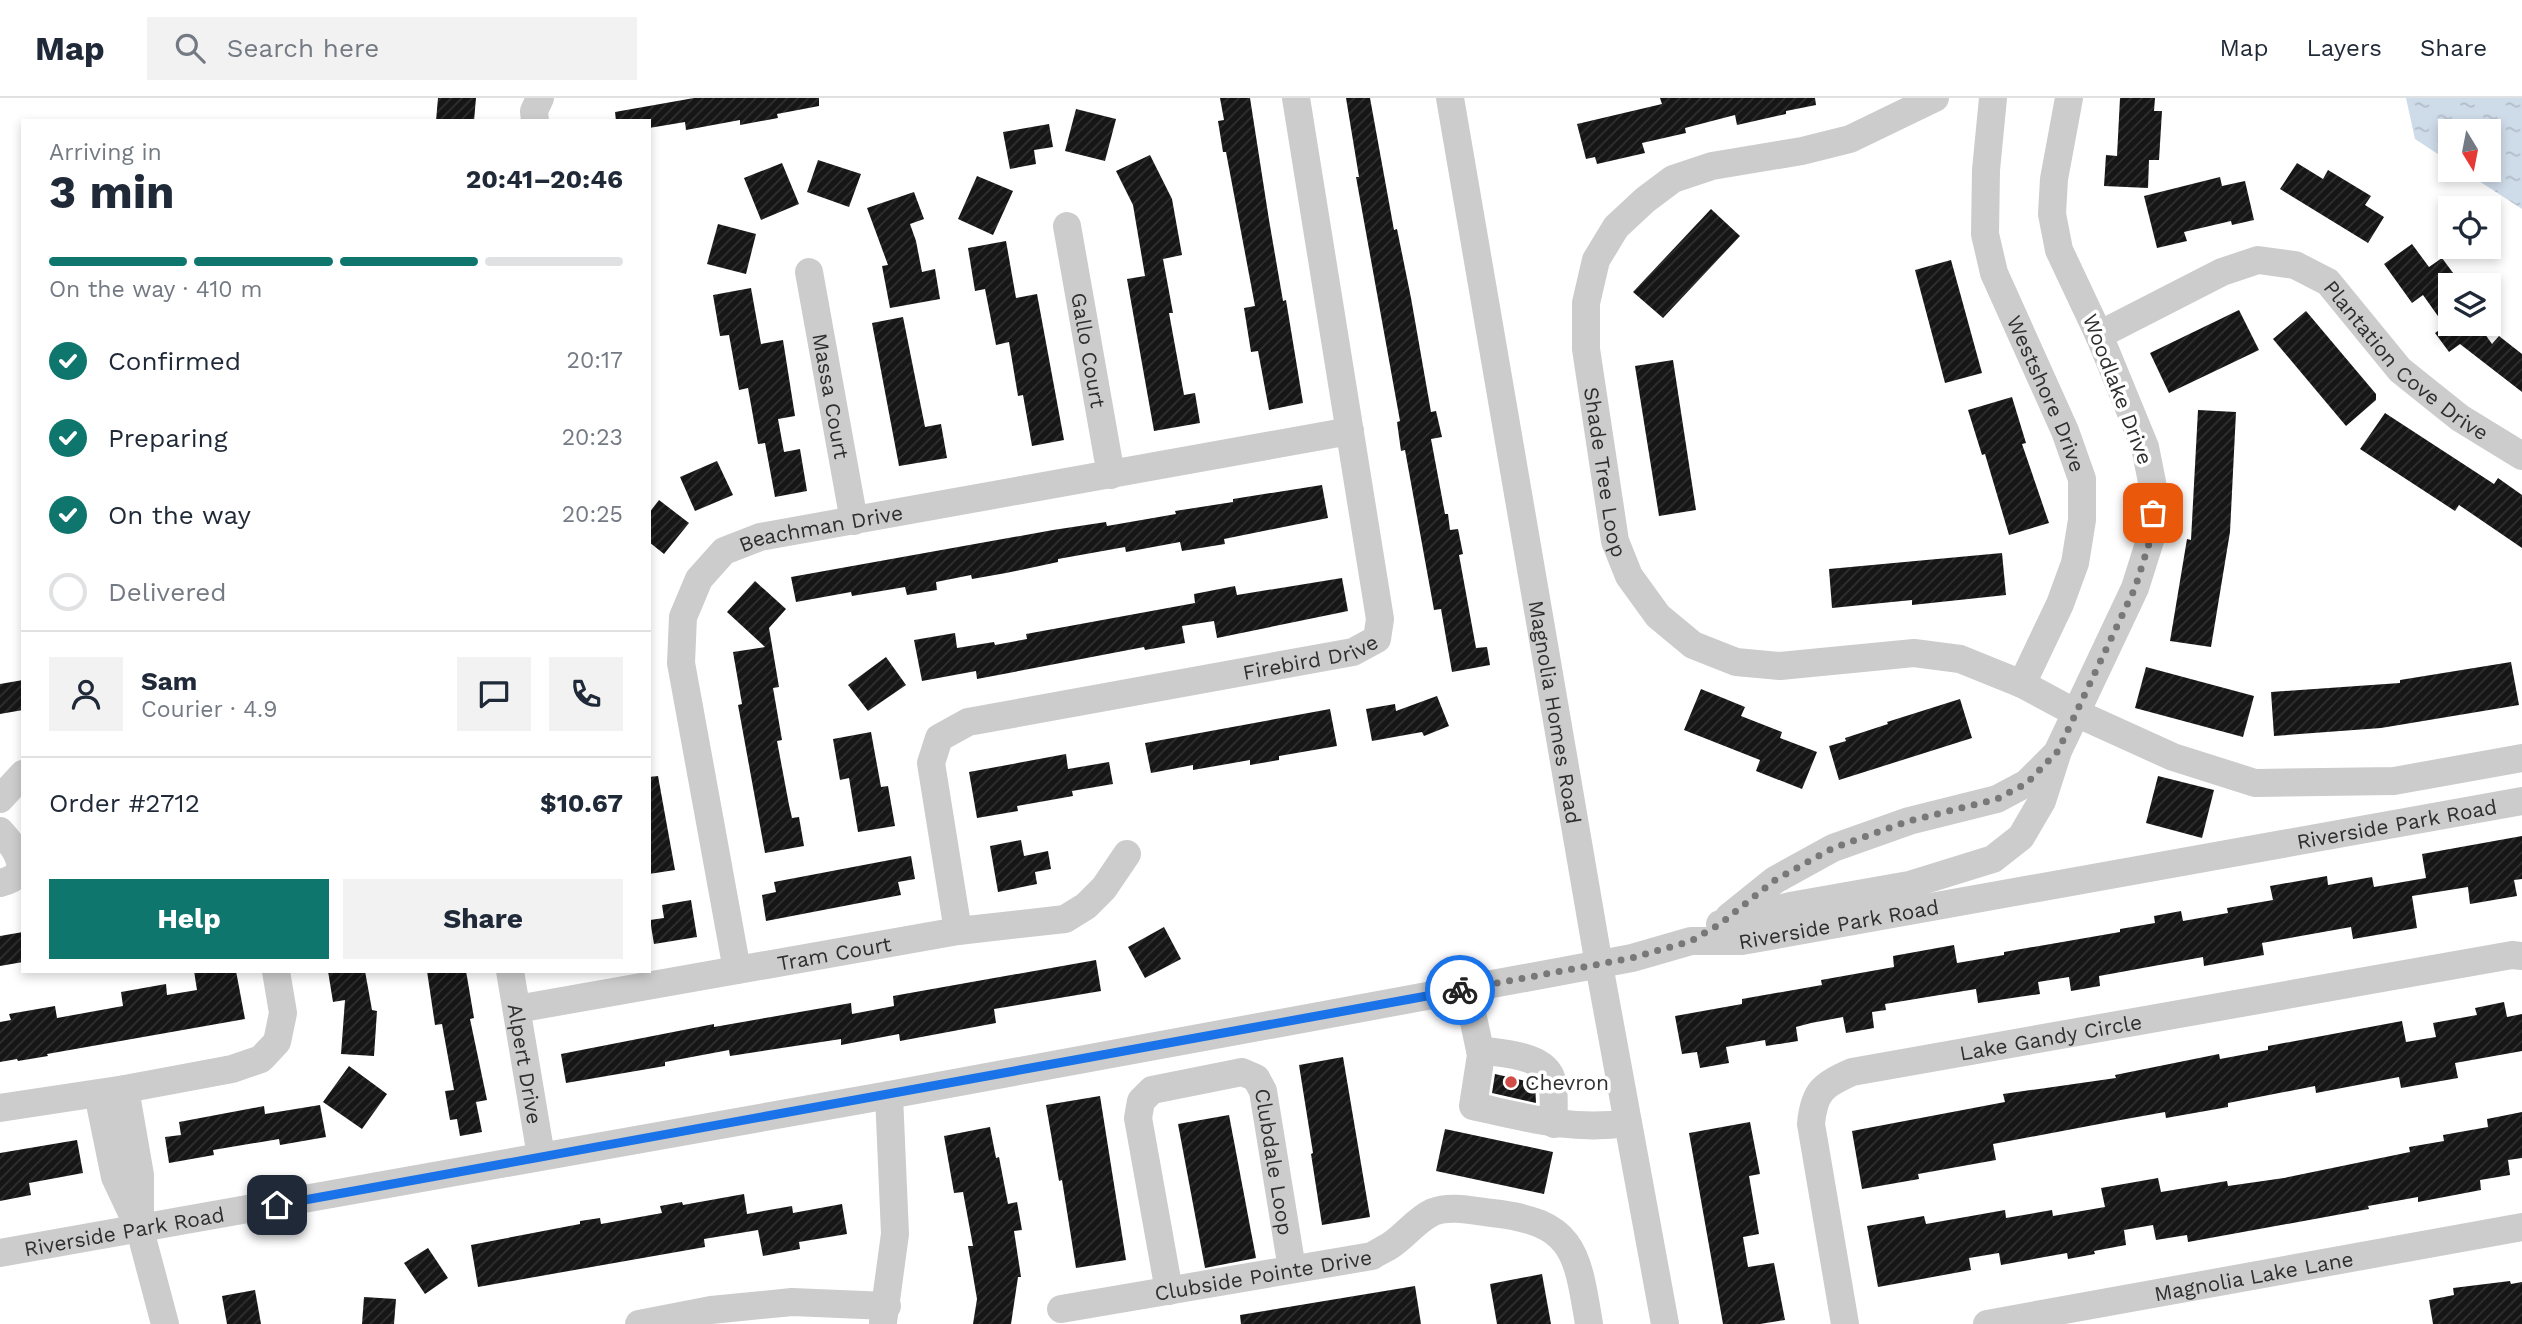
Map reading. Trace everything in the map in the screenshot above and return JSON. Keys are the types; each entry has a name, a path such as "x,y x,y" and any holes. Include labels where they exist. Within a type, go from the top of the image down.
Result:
{"street":[{"path":"536,119 534,111 540,98"},
{"name":"Firebird Drive","path":"958,931 931,762 939,738 968,722 1353,652 1377,639 1380,619 1296,98"},
{"name":"Magnolia Homes Road","path":"1450,98 1599,965 1665,1324"},
{"name":"Shade Tree Loop","path":"1935,98 1850,139 1802,151 1712,166 1673,179 1616,227 1596,260 1586,303 1586,349 1615,541 1629,576 1658,616 1693,645 1736,662 1780,666 1914,653 1960,659 2022,684 2076,713"},
{"name":"Westshore Drive","path":"1993,98 1986,170 1985,234 1994,273 2065,431 2082,479 2082,520 2074,563 2060,604 2022,684"},
{"name":"Woodlake Drive","path":"1720,924 1790,906 1909,885 1993,859 2021,837 2042,801 2058,751 2135,588 2152,534 2154,492 2145,447 2099,335 2059,250 2052,214 2054,179 2069,98"},
{"name":"Gallo Court","path":"1067,226 1111,475"},
{"name":"Plantation Cove Drive","path":"2099,335 2222,272 2258,260 2295,265 2328,282 2400,370 2460,418 2522,456"},
{"name":"Massa Court","path":"808,272 854,521"},
{"name":"Beachman Drive","path":"737,970 681,663 683,617 699,579 724,551 760,537 1350,431"},
{"path":"2076,713 2173,757 2256,783 2394,781 2522,758"},
{"name":"Woodlake Drive","path":"1691,941 1720,924 1775,880 1833,848 1909,821 1997,799 2027,783 2058,751"},
{"path":"0,799 21,777"},
{"name":"Riverside Park Road","path":"0,1253 140,1230 1599,965 1691,941 1742,941 2522,801"},
{"path":"0,831 18,852 20,862 19,873 0,883"},
{"name":"Tram Court","path":"517,1009 958,931 1065,919 1086,906 1104,888 1127,854"},
{"name":"Lake Gandy Circle","path":"1844,1324 1811,1124 1813,1104 1826,1084 1852,1072 2512,955 2522,956"},
{"path":"0,1108 98,1094 232,1069 261,1059 277,1042 283,1013 276,973"},
{"name":"Alpert Drive","path":"510,973 541,1156"},
{"path":"1467,989 1481,1063 1473,1106 1554,1124 1588,1127 1628,1123"},
{"path":"1480,1050 1537,1062 1546,1068 1553,1085 1554,1124"},
{"name":"Clubdale Loop","path":"1169,1291 1138,1118 1141,1101 1152,1090 1242,1072 1256,1078 1263,1091 1292,1269"},
{"path":"125,1089 140,1175 140,1230"},
{"path":"98,1094 115,1177 140,1230 165,1324"},
{"path":"639,1324 711,1310 792,1302 885,1315 895,1234 889,1095"},
{"name":"Clubside Pointe Drive","path":"1061,1309 1372,1256 1392,1245 1417,1221 1436,1211 1459,1209 1515,1215 1547,1225 1572,1250 1581,1275 1589,1324"},
{"name":"Magnolia Lake Lane","path":"1987,1324 2522,1227"}],"water":[{"path":"2406,98 2522,98 2522,209 2480,182 2501,182 2501,119 2438,119 2438,154 2415,139"}],"building":[{"path":"438,98 476,98 474,119 436,119"},
{"path":"694,98 819,98 819,106 777,114 778,118 740,125 740,120 686,130 685,122 651,128 651,119 616,119 615,112"},
{"path":"1220,98 1250,98 1283,301 1286,300 1303,403 1269,410 1258,351 1251,352 1244,308 1255,306 1226,152 1223,152 1218,121 1224,120"},
{"path":"1346,98 1370,98 1394,230 1397,229 1411,298 1431,412 1436,411 1442,437 1431,439 1445,514 1448,514 1450,530 1458,529 1463,554 1459,555 1476,648 1487,647 1490,665 1452,672 1441,609 1434,610 1405,450 1401,451 1397,422 1400,421 1356,177 1359,177"},
{"path":"1660,98 1815,98 1816,105 1737,125 1735,115 1685,128 1686,133 1642,143 1645,153 1597,164 1595,157 1586,159 1577,124 1662,104"},
{"path":"2120,98 2155,98 2154,111 2162,111 2159,160 2149,160 2148,188 2104,186 2106,155 2117,156"},
{"path":"1076,109 1116,119 1105,161 1065,151"},
{"path":"1049,124 1053,147 1034,150 1036,164 1010,169 1003,132"},
{"path":"1150,155 1172,199 1182,255 1163,259 1173,313 1169,313 1184,395 1195,393 1200,423 1154,431 1127,279 1145,276 1133,205 1116,171"},
{"path":"818,160 861,174 849,207 807,192"},
{"path":"782,163 799,204 761,220 744,178"},
{"path":"2297,163 2323,179 2328,170 2371,196 2365,205 2384,217 2368,243 2280,189"},
{"path":"977,176 1013,191 993,235 958,219"},
{"path":"2220,177 2222,186 2245,181 2254,220 2232,225 2231,221 2184,232 2187,241 2157,248 2144,196"},
{"path":"914,192 924,219 910,224 922,272 935,269 940,299 890,308 882,266 888,265 867,208"},
{"path":"1711,209 1740,236 1663,318 1633,292"},
{"path":"718,224 756,234 746,274 707,264"},
{"path":"1006,241 1016,298 1037,294 1064,440 1032,446 1023,395 1018,396 1009,342 996,345 985,289 975,291 968,248"},
{"path":"2412,244 2429,267 2443,259 2453,273 2438,273 2438,316 2423,295 2412,303 2384,264"},
{"path":"1951,260 1982,373 1945,383 1915,270"},
{"path":"751,288 761,344 783,340 795,416 778,419 784,452 800,449 807,491 775,497 765,443 758,444 748,388 739,390 729,335 720,336 713,295"},
{"path":"2239,310 2259,350 2169,393 2150,353"},
{"path":"2306,311 2376,394 2376,400 2346,426 2273,339"},
{"path":"903,317 925,427 941,424 947,458 899,466 872,323"},
{"path":"2438,331 2438,336 2486,336 2492,344 2499,336 2522,354 2522,392 2460,344 2449,352 2435,333"},
{"path":"1673,360 1696,510 1659,516 1635,366"},
{"path":"2012,397 2026,443 2022,444 2049,523 2009,535 1985,454 1982,455 1968,410"},
{"path":"2198,410 2236,412 2230,532 2211,647 2170,641 2187,539 2191,540"},
{"path":"2385,413 2494,484 2498,478 2522,495 2522,548 2459,505 2455,511 2360,449"},
{"path":"717,461 733,495 695,511 680,477"},
{"path":"1322,485 1328,518 1224,539 1225,544 1182,551 1180,542 1126,552 1125,547 1058,559 1058,562 1006,573 972,579 971,575 936,582 937,590 907,595 905,587 852,596 851,592 796,602 791,577 1053,530 1106,522 1107,526 1233,502 1233,499"},
{"path":"659,500 689,523 664,554 651,544 651,510"},
{"path":"2002,553 2006,595 1912,605 1912,600 1832,608 1829,569"},
{"path":"1342,578 1348,611 1217,638 1214,621 1182,626 1185,643 1145,650 1144,647 977,679 976,671 922,681 914,640 955,633 957,648 994,642 995,645 1027,639 1026,634 1195,603 1194,594 1235,586 1237,595"},
{"path":"755,581 786,609 769,628 779,687 773,688 782,740 777,741 792,818 799,817 804,846 765,853 738,705 742,704 733,652 765,647 727,612"},
{"path":"886,657 906,685 868,711 848,685"},
{"path":"2511,662 2519,705 2381,728 2274,736 2271,692 2400,683 2400,680"},
{"path":"2146,667 2254,696 2243,737 2135,708"},
{"path":"21,680 21,710 0,714 0,684"},
{"path":"1701,689 1745,707 1741,716 1782,732 1780,738 1817,752 1802,789 1756,771 1760,760 1684,730"},
{"path":"1437,696 1449,726 1424,736 1422,732 1372,741 1366,709 1395,704 1396,711"},
{"path":"1960,699 1972,738 1839,780 1829,746 1888,724 1887,722"},
{"path":"1330,709 1337,746 1279,756 1279,760 1250,765 1250,760 1193,770 1193,765 1151,773 1145,743"},
{"path":"871,732 881,787 888,786 895,826 858,832 849,778 840,780 833,739"},
{"path":"1066,754 1068,769 1109,762 1113,784 1072,791 1073,796 1017,806 1018,811 977,818 969,772"},
{"path":"658,776 675,870 651,874 651,777"},
{"path":"2158,776 2214,790 2202,838 2146,823"},
{"path":"2522,836 2522,879 2514,880 2517,896 2470,904 2468,887 2412,896 2417,928 2353,939 2351,927 2262,943 2264,955 2204,966 2203,957 2099,976 2100,986 2071,991 2069,977 2038,982 2040,994 1978,1003 1976,989 1885,1004 1886,1010 1872,1012 1874,1028 1846,1033 1843,1017 1811,1023 1796,1027 1798,1041 1766,1046 1765,1040 1726,1047 1729,1063 1700,1068 1697,1052 1682,1054 1675,1016 1742,1004 1742,999 1822,985 1821,980 1894,967 1893,956 1954,945 1957,963 2004,955 2004,952 2120,932 2120,929 2155,923 2154,916 2181,911 2183,921 2228,913 2227,908 2273,900 2270,886 2327,876 2328,885 2372,877 2374,887 2426,878 2422,854"},
{"path":"1021,840 1024,856 1048,851 1051,869 1035,872 1037,884 998,892 990,846"},
{"path":"911,856 915,879 898,882 901,895 766,921 762,895 776,892 774,882"},
{"path":"691,900 697,937 654,944 651,920 664,918 662,905"},
{"path":"1164,927 1181,959 1145,978 1128,947"},
{"path":"21,932 21,962 0,966 0,936"},
{"path":"1096,960 1101,991 994,1009 996,1023 900,1041 899,1034 841,1045 841,1039 730,1056 729,1050 665,1062 665,1066 566,1083 561,1054 714,1024 714,1027 851,1003 852,1014 894,1006 893,996"},
{"path":"194,973 236,973 245,1019 47,1054 48,1056 0,1062 0,1022 11,1020 9,1014 55,1006 57,1018 123,1006 121,992 166,984 167,995 197,990"},
{"path":"328,973 365,973 372,1010 377,1011 374,1056 341,1054 345,1000 333,1002"},
{"path":"427,973 466,973 474,1018 470,1019 487,1100 476,1102 482,1132 460,1136 457,1119 450,1120 445,1091 454,1090 442,1024 435,1025"},
{"path":"2504,1002 2507,1017 2522,1014 2522,1051 2455,1063 2458,1078 2401,1088 2399,1077 2316,1093 2315,1086 2228,1103 2228,1107 2166,1118 2165,1112 2115,1121 1993,1144 1996,1160 1918,1174 1919,1179 1862,1189 1852,1131 2005,1102 2003,1094 2116,1078 2115,1075 2219,1054 2220,1059 2268,1050 2268,1046 2402,1021 2406,1042 2436,1037 2433,1023 2477,1015 2475,1008"},
{"path":"1343,1057 1370,1217 1322,1225 1299,1065"},
{"path":"349,1066 387,1094 362,1129 323,1102"},
{"path":"1495,1074 1535,1083 1536,1103 1492,1093"},
{"path":"1100,1096 1126,1260 1076,1268 1062,1180 1059,1181 1046,1105"},
{"path":"320,1105 326,1137 280,1145 279,1139 213,1150 214,1155 169,1163 165,1137 181,1135 179,1122 264,1106 265,1114"},
{"path":"2522,1112 2522,1158 2508,1160 2510,1175 2480,1180 2481,1190 2418,1202 2418,1197 2368,1206 2369,1209 2188,1242 2187,1235 2156,1240 2153,1225 2124,1230 2126,1245 2094,1251 2095,1254 2068,1259 2067,1253 2001,1265 1999,1253 1969,1258 1971,1270 1878,1287 1867,1226 1924,1216 1926,1224 2005,1210 2006,1218 2052,1210 2053,1216 2105,1207 2101,1188 2158,1178 2161,1192 2227,1181 2228,1186 2284,1178 2410,1152 2409,1147 2444,1141 2443,1135 2488,1127 2487,1119"},
{"path":"1229,1115 1256,1258 1205,1268 1178,1124"},
{"path":"1750,1122 1760,1174 1749,1176 1759,1234 1743,1237 1748,1267 1774,1263 1785,1320 1760,1324 1723,1324 1689,1133"},
{"path":"990,1127 1008,1204 1017,1202 1022,1230 1014,1231 1021,1277 1018,1277 1011,1324 973,1324 977,1299 968,1246 973,1246 963,1192 954,1193 944,1136"},
{"path":"1445,1129 1553,1152 1544,1194 1436,1171"},
{"path":"77,1140 83,1173 29,1183 31,1195 0,1201 0,1153"},
{"path":"744,1194 747,1214 792,1206 793,1213 842,1204 847,1234 799,1242 800,1249 763,1256 758,1230 704,1239 705,1247 478,1287 471,1245 580,1224 580,1221 600,1218 601,1224 662,1213 660,1206 682,1202 683,1205"},
{"path":"428,1248 448,1278 425,1294 404,1263"},
{"path":"1542,1274 1551,1324 1497,1324 1490,1284"},
{"path":"2510,1281 2511,1284 2522,1282 2522,1324 2433,1324 2429,1300 2454,1295 2453,1288"},
{"path":"1415,1286 1421,1324 1241,1324 1240,1315"},
{"path":"255,1290 261,1324 227,1324 222,1296"},
{"path":"364,1297 396,1299 394,1324 362,1324"}],"way so far":[{"path":"1460,990 1632,958 1691,941 1720,924 1775,880 1833,848 1909,821 1997,799 2027,783 2058,751 2135,588 2152,534 2153,513"}],"place":[{"name":"Chevron","path":"1511,1082"}],"route":[{"path":"277,1205 1460,990"}]}
